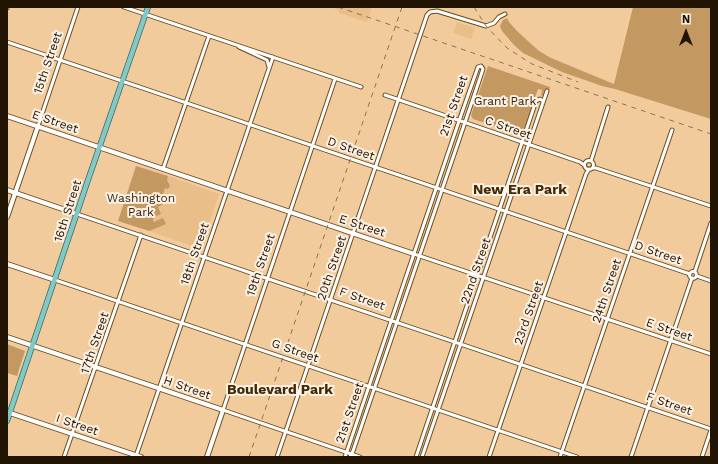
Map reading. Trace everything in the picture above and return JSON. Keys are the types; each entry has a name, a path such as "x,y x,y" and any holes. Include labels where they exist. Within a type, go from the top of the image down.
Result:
{"main road":[{"name":"16th Street","path":"7,421 8,412 55,280 148,7"}],"street":[{"name":"15th Street","path":"7,217 78,7"},
{"path":"124,7 361,87"},
{"name":"20th Street","path":"276,457 428,13 432,11 440,12 486,26 494,23 498,16 504,14"},
{"path":"163,169 209,36"},
{"name":"D Street","path":"7,42 376,166 690,274"},
{"path":"232,43 267,60 270,69"},
{"name":"18th Street","path":"138,456 181,322 273,57"},
{"name":"21st Street","path":"345,457 470,88 478,67 481,66 483,69 465,123 351,456"},
{"name":"19th Street","path":"206,457 335,79"},
{"path":"470,88 476,90"},
{"name":"22nd Street","path":"422,457 547,92"},
{"name":"C Street","path":"385,95 711,206"},
{"name":"22nd Street","path":"416,457 536,101 538,99 542,99 543,103"},
{"name":"23rd Street","path":"489,457 608,107"},
{"name":"E Street","path":"7,116 711,354"},
{"name":"24th Street","path":"560,457 672,130"},
{"name":"F Street","path":"7,190 711,429"},
{"path":"697,276 695,271 711,223"},
{"name":"17th Street","path":"64,457 141,235"},
{"name":"G Street","path":"7,264 577,457"},
{"path":"631,457 692,278 690,276 691,271 695,271"},
{"path":"692,278 697,276 711,281"},
{"name":"H Street","path":"7,337 346,452 351,456 358,456"},
{"name":"I Street","path":"8,412 138,456"},
{"path":"702,457 711,429"}],"shaded area":[{"path":"330,7 372,7 367,22 339,13 339,10"},
{"path":"457,22 475,28 471,39 453,33"},
{"path":"168,176 219,194 201,249 149,231"}],"green space":[{"path":"633,7 711,7 711,119 602,86 562,72 523,53 502,31 500,26 503,20 507,18 517,31 539,51 551,58 614,84"},
{"name":"Grant Park","path":"488,66 550,87 549,91 545,90 543,96 541,95 542,90 538,89 522,135 473,119 471,115"},
{"name":"Washington Park","path":"136,166 168,176 167,180 170,186 168,189 165,188 160,199 163,204 158,207 161,214 154,217 153,221 154,222 163,218 166,224 149,231 118,221"},
{"path":"7,344 25,351 17,376 7,373"}],"railway":[{"path":"338,7 711,134"},
{"path":"249,457 402,7"},
{"path":"474,7 486,26 507,48 532,64 578,82"}],"district":[{"name":"New Era Park","path":"520,190"},
{"name":"Boulevard Park","path":"280,390"}]}
